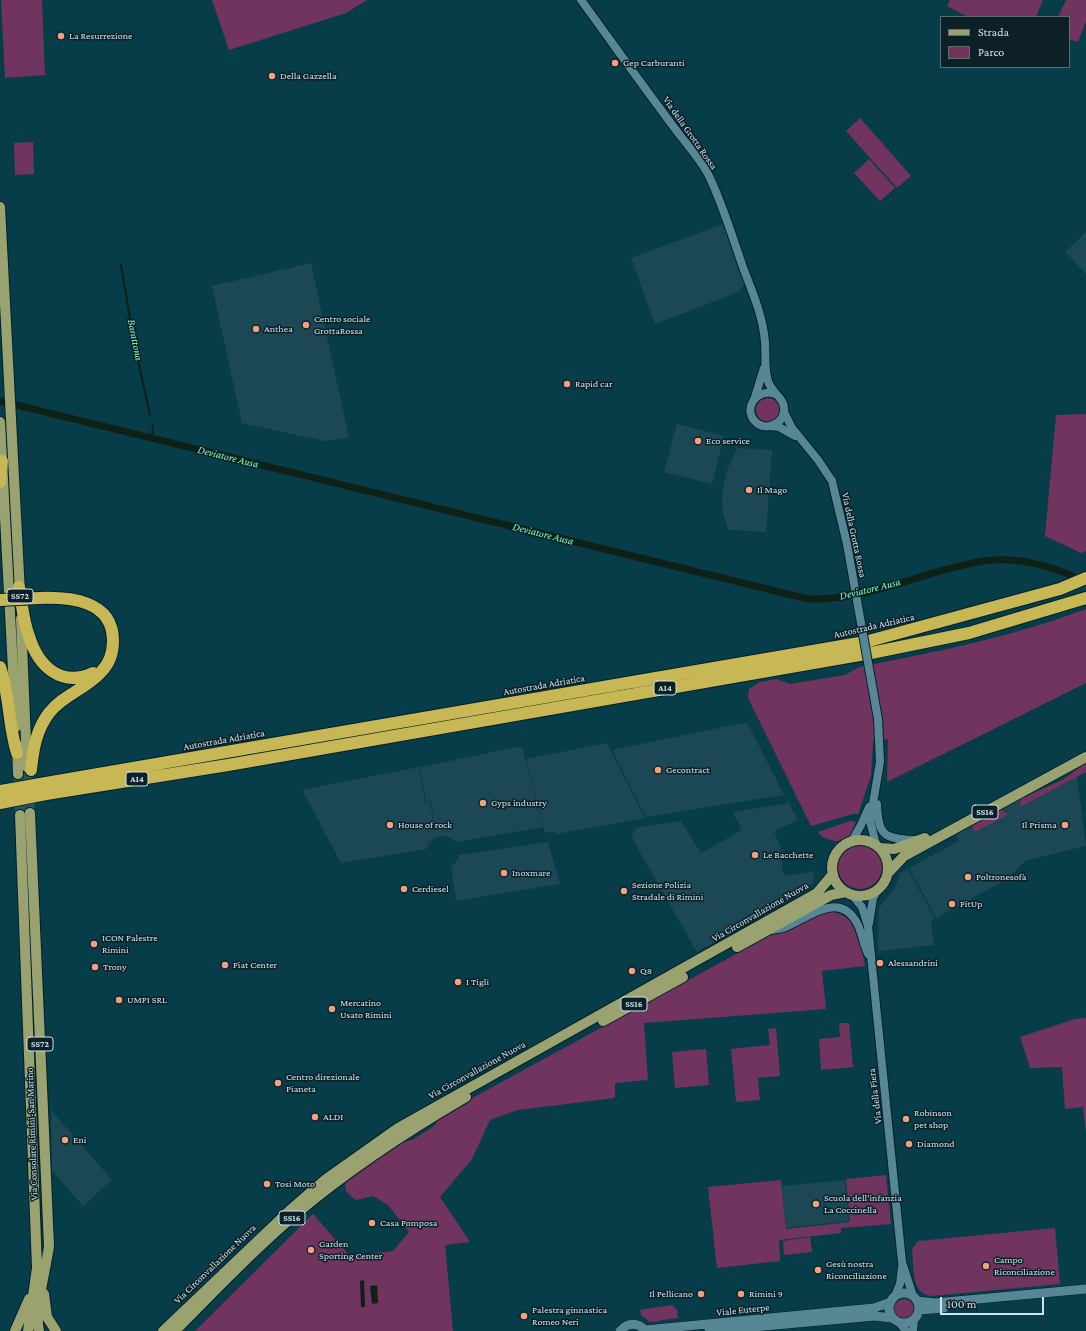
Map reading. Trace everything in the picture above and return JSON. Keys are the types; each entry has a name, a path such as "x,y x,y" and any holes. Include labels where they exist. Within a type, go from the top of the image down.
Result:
{"highway":[{"path":"0,482 2,461"},
{"name":"Autostrada Adriatica","path":"0,803 46,789 223,752 865,642 1060,589 1086,578"},
{"path":"19,587 28,635 35,651 50,670 64,677 80,678 95,672 109,658"},
{"path":"0,600 39,598 71,599 94,606 104,616 112,629 113,643 109,658 102,671 96,677 62,700 48,715 36,739 26,772"},
{"name":"Autostrada Adriatica","path":"0,791 46,789 228,765 871,653 969,633 1086,598"},
{"path":"0,667 4,678 10,710 12,735 18,753"}],"main road":[{"name":"SS72","path":"0,207 19,587 26,772"},
{"name":"SS72","path":"0,422 18,753 26,772"},
{"name":"SS16","path":"852,841 864,840 878,846 894,849 920,840 1086,750"},
{"name":"SS16","path":"878,889 886,879 888,873 904,856 1086,757"},
{"name":"Via Consolare Rimini-San Marino","path":"28,1331 37,1268 25,814 49,1246 37,1318 39,1331"},
{"path":"848,893 840,887 833,874 832,864 834,856 839,849 852,841"},
{"path":"878,846 887,860 888,873"},
{"name":"Via Circonvallazione Nuova","path":"167,1330 287,1212 326,1179 398,1128 817,893 833,874"},
{"name":"Via Circonvallazione Nuova","path":"167,1330 295,1215 363,1162 402,1135 503,1076 832,895 848,893 865,895 878,889"},
{"name":"Via Consolare Rimini-San Marino","path":"15,1331 26,1307 37,1268"},
{"name":"Via Consolare Rimini-San Marino","path":"43,1286 47,1318 56,1331"},
{"path":"916,1302 914,1320 905,1323 895,1320 889,1311 892,1300 903,1294 916,1302 935,1303 1086,1289"},
{"path":"916,1302 1086,1294"},
{"name":"Viale Euterpe","path":"620,1331 631,1324 639,1325 646,1331 874,1308 892,1300"},
{"name":"Viale Euterpe","path":"709,1331 875,1316 895,1320"}],"street":[{"name":"Via della Grotta Rossa","path":"581,0 708,176 752,291 760,317 765,342 765,363 768,382 775,394"},
{"name":"Via della Grotta Rossa","path":"755,397 765,363"},
{"path":"765,393 775,394 782,402 784,412 779,421 770,426 759,424 752,417 751,407 755,397 765,393"},
{"name":"Via della Grotta Rossa","path":"784,412 800,438 818,460 832,481 847,544 878,719 880,749 876,789 870,821 878,846"},
{"name":"Via della Grotta Rossa","path":"770,426 788,431 800,438"},
{"name":"Via della Grotta Rossa","path":"852,841 861,825 876,789"},
{"path":"876,789 879,827 883,834 890,838 899,840 920,840"},
{"name":"Via della Fiera","path":"868,926 872,898 878,889"},
{"name":"Via della Fiera","path":"848,893 862,907 868,926 902,1262 900,1284 892,1300"},
{"name":"Via Circonvallazione Nuova","path":"766,930 782,929 817,910 831,907 838,908 850,914 858,925 872,968"},
{"name":"Via della Fiera","path":"902,1262 916,1302"},
{"path":"895,1320 906,1331"},
{"path":"913,1331 914,1320"}],"shaded area":[{"path":"723,224 746,283 739,292 655,324 631,258"},
{"path":"1086,232 1086,274 1065,252"},
{"path":"311,263 349,438 324,441 242,423 212,286"},
{"path":"677,424 724,436 712,484 664,472"},
{"path":"737,448 772,450 766,532 728,530 723,513 722,496 727,470"},
{"path":"747,722 784,795 646,817 612,750"},
{"path":"607,743 645,818 556,834 555,831 545,833 526,759"},
{"path":"522,746 543,827 456,842 446,836 436,837 431,801 426,802 420,767"},
{"path":"419,767 425,803 430,802 436,837 429,843 427,849 341,863 302,790"},
{"path":"1077,777 1086,846 1025,861 1009,878 936,918 909,868 959,841 956,835 972,826 975,832 1006,812 1002,809 1020,799 1022,807"},
{"path":"789,803 798,820 774,831 780,846 783,873 788,876 814,871 813,882 807,890 697,952 633,840 632,836 634,830 640,827 681,821 701,853 742,830 733,812"},
{"path":"548,842 560,884 456,901 451,866 455,864 459,855"},
{"path":"908,869 935,919 931,921 934,945 878,951 879,908 896,886 900,873"},
{"name":"Eni","path":"51,1110 112,1180 83,1206 52,1171"},
{"name":"Scuola dell'infanzia La Coccinella","path":"845,1180 849,1221 786,1228 782,1186"},
{"path":"364,1280 365,1307 361,1307 360,1281"},
{"path":"377,1285 378,1303 372,1304 370,1286"}],"green space":[{"path":"1,0 42,0 45,75 5,78"},
{"path":"212,0 367,0 346,13 229,50"},
{"path":"950,0 1043,0 1036,16 966,16 947,6"},
{"path":"1066,0 1086,0 1086,21 1078,42 1070,39 1070,16 1058,16"},
{"path":"860,118 911,176 897,188 846,131"},
{"path":"33,142 34,174 15,175 14,143"},
{"path":"869,159 895,188 880,201 854,173"},
{"path":"768,398 777,401 780,410 777,419 768,422 759,419 756,410 759,401"},
{"path":"1086,414 1086,551 1081,553 1045,536 1056,415"},
{"path":"1086,609 1086,683 887,782 888,739 873,742 871,776 858,814 853,814 811,826 748,698 749,689 760,682 777,679 790,684 845,675 859,667 1002,636"},
{"path":"1086,763 1086,772 1021,807 1020,799 1062,780"},
{"path":"1002,809 1007,815 975,832 972,826 975,823"},
{"path":"850,821 856,822 852,834 845,840 830,840 818,832"},
{"path":"860,845 872,849 878,855 882,867 878,879 872,885 860,889 848,885 842,879 838,867 842,855 848,849"},
{"path":"830,911 840,914 853,924 860,939 865,966 822,971 826,1009 644,1023 648,1080 615,1083 615,1098 518,1110 490,1120 472,1159 440,1197 470,1242 445,1245 453,1331 195,1331 313,1214 350,1256 393,1251 409,1232 388,1205 373,1196 356,1200 347,1192 345,1185 346,1182 398,1143 412,1140 433,1127 443,1114 771,935 787,931 821,913"},
{"path":"1086,1018 1086,1134 1083,1107 1065,1109 1062,1067 1030,1068 1020,1037 1075,1019"},
{"path":"839,1023 849,1023 853,1067 821,1070 819,1039 840,1037"},
{"path":"776,1028 780,1076 758,1078 760,1100 736,1102 731,1049 770,1045 768,1029"},
{"path":"706,1049 709,1085 675,1088 672,1052"},
{"path":"886,1175 891,1224 841,1228 841,1233 779,1240 780,1261 717,1268 708,1187 781,1180 786,1229 850,1222 846,1179"},
{"name":"Campo Riconciliazione","path":"1055,1228 1060,1284 932,1296 925,1294 920,1290 914,1278 912,1249 918,1241"},
{"path":"810,1237 812,1252 784,1255 783,1241"},
{"path":"904,1299 911,1302 914,1309 911,1316 904,1319 897,1316 894,1309 897,1302"},
{"path":"672,1305 677,1310 678,1318 650,1322 641,1315 640,1310"}],"waterway":[{"name":"Barattona","path":"121,265 134,342 150,415"},
{"name":"Deviatore Ausa","path":"0,401 808,599 853,595 962,565 997,560 1034,563 1059,570 1082,580"},
{"name":"Barattona","path":"152,439 153,425"}],"tunnel":[{"path":"28,771 30,813"},
{"path":"18,774 20,815"}],"place":[{"name":"La Resurrezione","path":"61,36"},
{"name":"Gep Carburanti","path":"615,63"},
{"name":"Della Gazzella","path":"272,76"},
{"name":"Centro sociale GrottaRossa","path":"306,325"},
{"name":"Anthea","path":"256,329"},
{"name":"Rapid car","path":"567,384"},
{"name":"Eco service","path":"698,441"},
{"name":"Il Mago","path":"749,490"},
{"name":"Gecontract","path":"658,770"},
{"name":"Gyps industry","path":"483,803"},
{"name":"House of rock","path":"390,825"},
{"name":"Il Prisma","path":"1065,825"},
{"name":"Le Bacchette","path":"755,855"},
{"name":"Inoxmare","path":"504,873"},
{"name":"Poltronesofà","path":"968,877"},
{"name":"Cerdiesel","path":"404,889"},
{"name":"Sezione Polizia Stradale di Rimini","path":"624,891"},
{"name":"FitUp","path":"952,904"},
{"name":"ICON Palestre Rimini","path":"94,944"},
{"name":"Alessandrini","path":"880,963"},
{"name":"Fiat Center","path":"225,965"},
{"name":"Trony","path":"95,967"},
{"name":"Q8","path":"632,971"},
{"name":"I Tigli","path":"458,982"},
{"name":"UMPI SRL","path":"119,1000"},
{"name":"Mercatino Usato Rimini","path":"332,1009"},
{"name":"Centro direzionale Pianeta","path":"278,1083"},
{"name":"ALDI","path":"315,1117"},
{"name":"Robinson pet shop","path":"906,1119"},
{"name":"Eni","path":"65,1140"},
{"name":"Diamond","path":"909,1144"},
{"name":"Tosi Moto","path":"267,1184"},
{"name":"Scuola dell'infanzia La Coccinella","path":"816,1204"},
{"name":"Casa Pomposa","path":"372,1223"},
{"name":"Garden Sporting Center","path":"311,1250"},
{"name":"Campo Riconciliazione","path":"986,1266"},
{"name":"Gesù nostra Riconciliazione","path":"818,1270"},
{"name":"Il Pellicano","path":"701,1294"},
{"name":"Rimini 9","path":"741,1294"},
{"name":"Palestra ginnastica Romeo Neri","path":"524,1316"}]}
